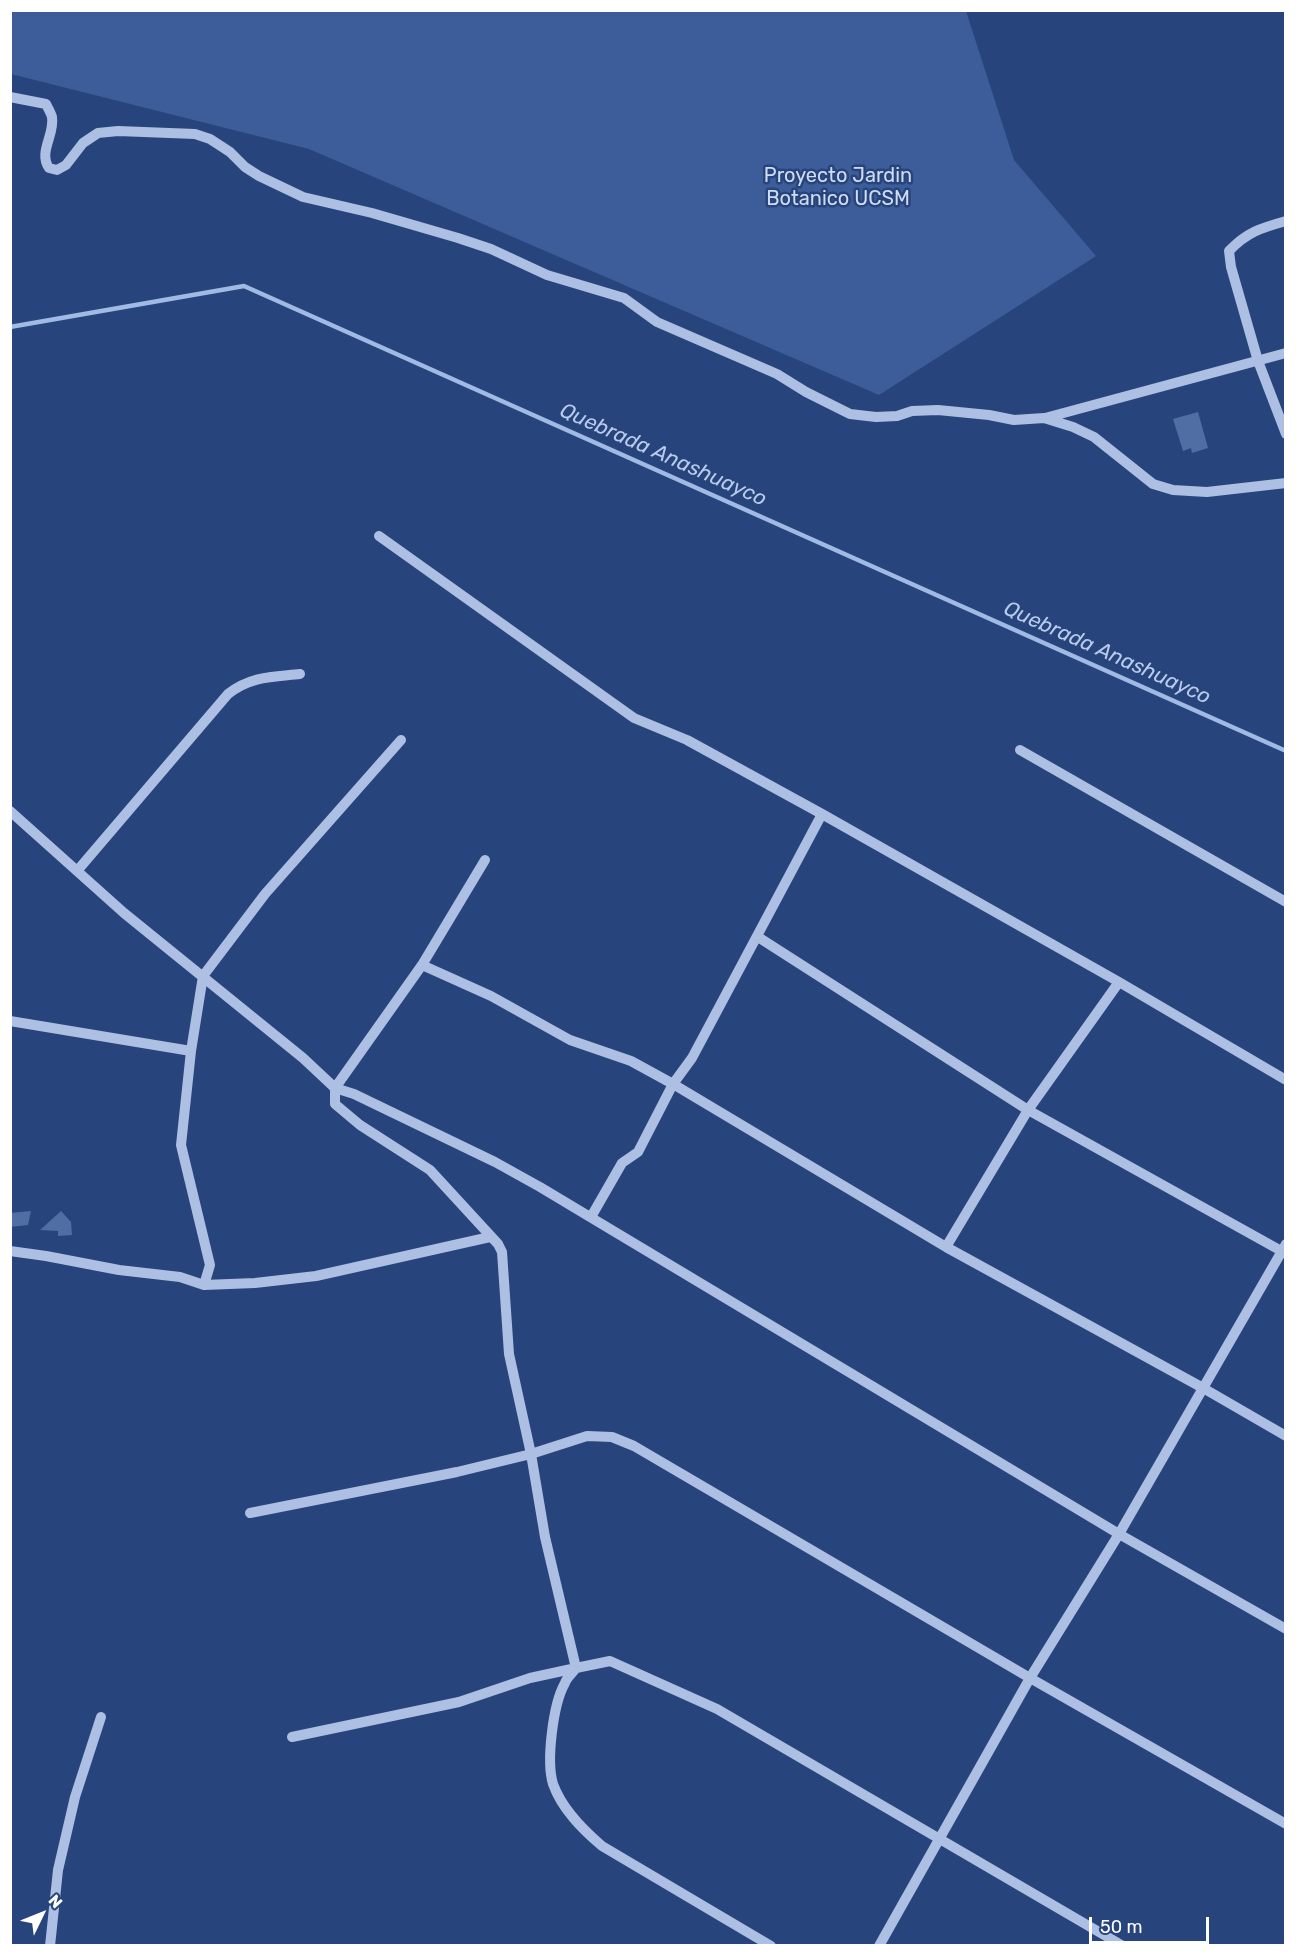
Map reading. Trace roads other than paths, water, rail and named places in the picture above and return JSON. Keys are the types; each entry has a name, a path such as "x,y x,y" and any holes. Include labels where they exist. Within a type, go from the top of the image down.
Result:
{"street":[{"path":"10,97 46,104 52,117 44,161 49,168 57,170 66,165 83,142 98,133 127,131 195,134 210,139 230,152 245,167 259,176 303,197 372,213 458,238 491,249 547,275 624,298 657,322 777,375 850,414 876,417 897,416 912,411 938,410 1014,420 1044,418 1286,353"},
{"path":"1286,221 1256,230 1241,238 1229,251 1231,267 1258,361 1286,434"},
{"path":"1044,418 1073,427 1094,437 1153,484 1173,490 1207,492 1286,483"},
{"path":"379,536 634,718 687,740 822,814 1119,982 1286,1080"},
{"path":"77,871 228,694 242,684 259,678 300,674"},
{"path":"204,1285 210,1265 181,1144 191,1051 203,976 265,894 401,740"},
{"path":"1020,750 1286,902"},
{"path":"10,811 124,913 303,1058 335,1088 354,1094 495,1162 591,1217 1119,1534 1286,1629"},
{"path":"591,1217 622,1163 638,1152 673,1084 692,1058 822,814"},
{"path":"485,860 422,965 335,1088 335,1104 360,1125 430,1170 498,1244 502,1252 509,1354 531,1454 545,1537 576,1668 565,1683 557,1706 550,1758 553,1783 565,1806 581,1828 602,1846 771,1946"},
{"path":"758,937 1028,1110 1284,1249 1119,1534 1030,1678 879,1946"},
{"path":"422,965 491,996 570,1040 631,1061 946,1247 1286,1436"},
{"path":"946,1247 1028,1110 1119,982"},
{"path":"10,1021 191,1051"},
{"path":"10,1251 119,1270 180,1277 204,1285 255,1283 316,1276 490,1237"},
{"path":"250,1513 457,1472 531,1454 587,1436 612,1437 634,1446 1030,1678 1286,1824"},
{"path":"292,1737 459,1702 530,1678 610,1661 717,1709 1123,1946"},
{"path":"50,1946 58,1870 75,1797 100,1717"}],"waterway":[{"name":"Quebrada Anashuayco","path":"10,327 244,286 1286,751"}],"park label":[{"name":"Proyecto Jardin Botanico UCSM","path":"838,188"}]}
